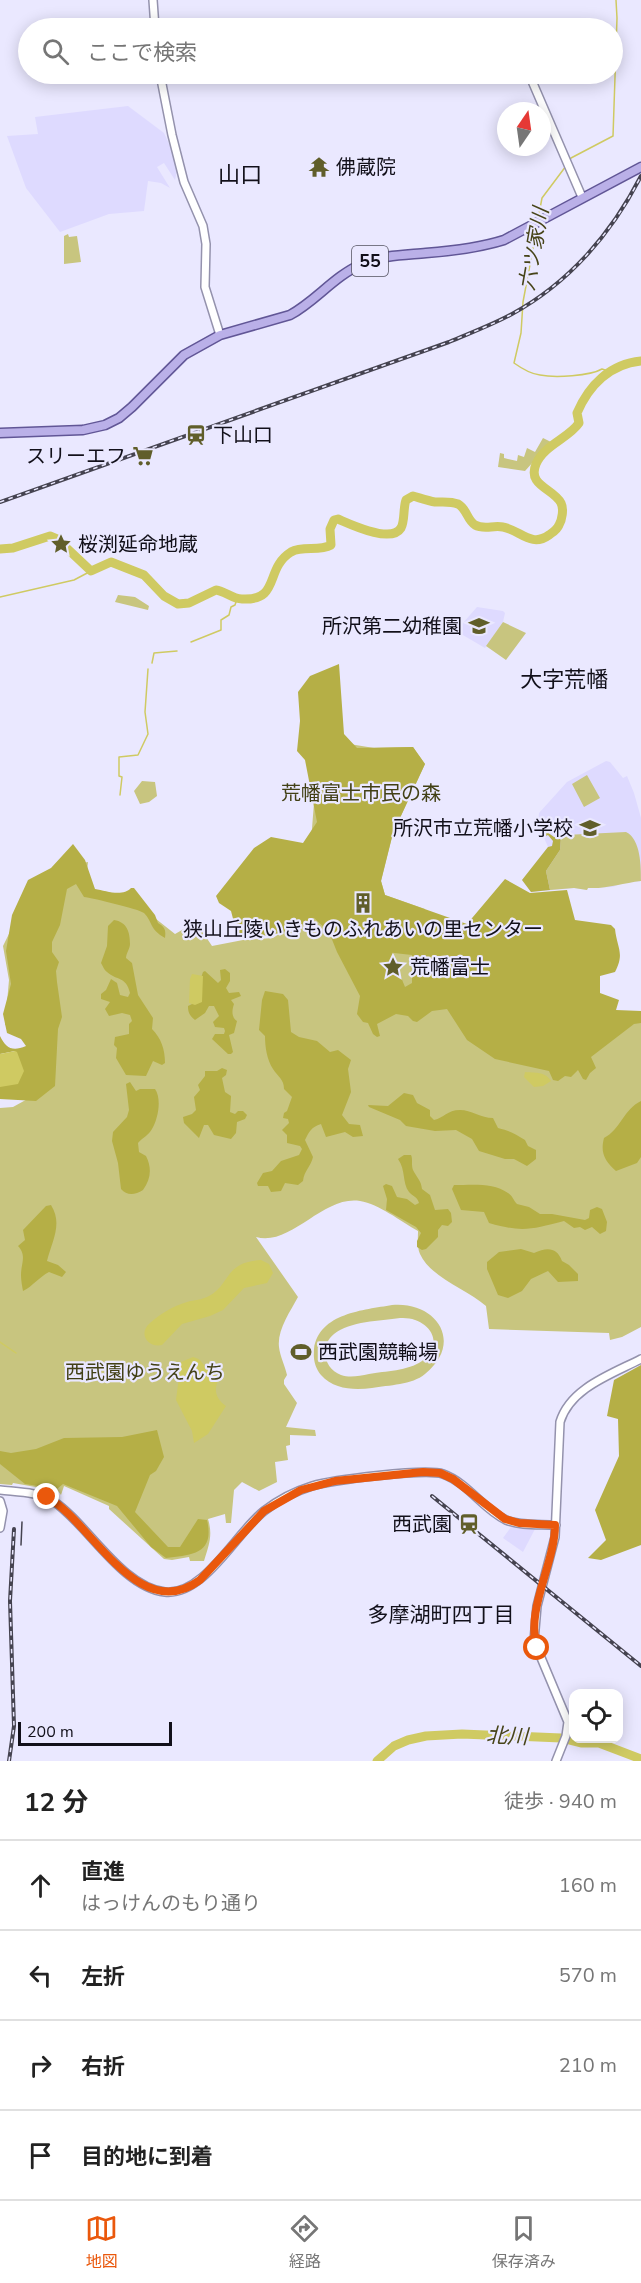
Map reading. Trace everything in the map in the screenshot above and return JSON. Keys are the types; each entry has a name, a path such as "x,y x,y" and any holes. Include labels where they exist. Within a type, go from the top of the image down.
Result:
{"main road":[{"name":"55","path":"0,433 83,430 105,425 119,418 132,407 184,355 220,335 290,315 341,275 374,260 488,245 504,240 641,167"}],"street":[{"path":"153,0 154,18"},
{"path":"162,84 185,185 203,226 206,244 205,287 220,335"},
{"path":"533,84 582,197"},
{"path":"556,1761 565,1739 568,1726 567,1716 534,1641 537,1606 554,1546 559,1428 565,1410 583,1390 641,1359"},
{"path":"0,1490 42,1496 54,1502 104,1553 140,1583 167,1592 184,1589 200,1580 264,1511 291,1495 323,1483 423,1472 440,1473 453,1479 505,1519 519,1523 555,1525"},
{"path":"0,1501 3,1509 0,1528"}],"shaded area":[{"path":"128,106 164,133 177,171 175,180 164,163 157,167 170,188 161,183 148,181 144,211 109,214 60,232 26,188 7,136 38,134 35,117"},
{"name":"所沢第二幼稚園","path":"477,607 505,613 503,622 485,648 456,631"},
{"name":"所沢市立荒幡小学校","path":"606,761 610,762 623,778 627,776 634,793 641,818 641,881 622,883 613,887 588,888 587,890 574,888 531,892 522,880 548,847 538,824 539,813 567,782"},
{"path":"192,974 203,976 202,1002 195,1005 189,1003"},
{"path":"15,1051 24,1071 18,1084 0,1087 0,1054"},
{"path":"525,1072 543,1074 551,1081 543,1086 534,1087 524,1077"},
{"path":"261,1260 269,1264 273,1273 267,1283 244,1288 223,1310 182,1324 162,1345 148,1342 145,1335 146,1327 162,1313 209,1296 221,1286 234,1269 249,1262"},
{"path":"193,1357 200,1360 219,1379 216,1394 226,1406 208,1434 194,1443 192,1431 176,1400 181,1362"},
{"path":"511,1527 535,1529 523,1552 503,1538"}],"green space":[{"path":"68,234 69,237 77,236 81,262 64,264 64,236"},
{"path":"543,438 551,442 525,471 498,467 500,453 504,454 504,458 517,461 518,455 524,457 527,448 535,452"},
{"path":"118,595 135,597 149,606 148,610 115,602"},
{"path":"503,622 526,633 506,660 486,646"},
{"name":"荒幡富士市民の森","path":"339,664 344,734 357,748 413,747 425,764 393,833 381,881 385,895 467,924 505,879 530,893 567,890 575,920 611,925 615,929 620,960 615,972 600,976 600,993 619,1000 616,1010 641,1011 641,1023 634,1024 591,1057 596,1068 586,1080 578,1070 571,1077 565,1076 558,1081 553,1080 549,1071 495,1059 467,1040 447,1009 432,1011 417,1022 408,1016 396,1014 377,1024 380,1036 377,1037 368,1023 363,1022 357,1014 360,996 329,932 314,918 287,932 244,939 237,934 231,911 219,903 216,896 254,848 271,837 303,843 317,822 305,760 297,751 300,721 298,692 310,676","holes":["394,953 412,955 412,983 405,987 394,960"]},
{"path":"319,739 374,748 413,747 425,764 393,833 381,881 385,895 425,909 413,1002 641,1015 641,1327 622,1337 610,1340 609,1333 489,1329 486,1306 441,1277 425,1262 419,1252 418,1231 382,1209 360,1201 346,1201 333,1206 282,1235 269,1238 256,1237 298,1297 285,1321 279,1341 287,1375 284,1384 297,1403 286,1427 315,1430 316,1436 290,1435 290,1445 286,1446 288,1460 275,1462 277,1482 259,1491 242,1482 234,1490 231,1523 226,1523 225,1514 208,1519 210,1535 204,1561 190,1561 189,1557 164,1559 109,1509 109,1506 64,1486 61,1495 58,1491 13,1483 12,1485 0,1484 0,1108 13,1107 42,1091 38,1038 5,1025 9,980 3,946 36,879 58,868 88,862 85,888 139,898 151,915 175,934 196,922 212,946 243,940 273,938 279,934 310,854"},
{"path":"587,775 600,798 584,807 572,784"},
{"path":"142,781 155,782 157,796 149,802 140,804 134,791"},
{"path":"547,832 554,837 561,837 560,850 546,871 550,890 531,892 522,880 548,847 552,846 553,841 548,835 544,837 543,835"},
{"path":"626,832 635,841 637,847 641,881 588,888 587,890 574,888 550,890 546,871 560,850 561,837"},
{"path":"73,844 85,860 95,889 119,893 134,888 155,915 158,923 164,927 165,938 156,932 147,916 140,911 84,897 76,884 67,889 60,925 52,942 52,952 59,962 56,971 62,1017 58,1029 55,1086 36,1101 0,1099 0,1086 15,1051 0,1054 0,1036 10,1048 17,1049 26,1046 21,1039 7,1033 3,1014 11,984 6,951 12,915 28,880 51,868"},
{"path":"114,920 125,925 128,932 130,944 126,958 132,963 138,995 153,1018 152,1029 162,1044 164,1053 165,1063 162,1065 153,1061 146,1076 126,1075 116,1058 115,1037 129,1034 129,1024 132,1021 130,1015 122,1013 109,1016 105,1009 110,1002 101,999 101,994 106,990 111,979 117,983 120,995 128,997 130,993 124,981 111,975 101,963 107,946 108,926"},
{"path":"225,969 230,973 230,981 226,988 229,993 239,992 241,996 231,1000 234,1004 233,1015 237,1021 234,1033 229,1035 233,1052 231,1054 228,1054 212,1039 215,1034 224,1034 225,1031 224,1028 215,1027 213,1022 219,1016 214,1006 209,1006 205,1013 195,1020 188,1008 192,1004 203,972 205,971 218,983 221,980 220,970"},
{"path":"265,991 283,994 288,1000 291,1032 299,1037 317,1041 330,1052 338,1050 351,1060 348,1069 351,1092 342,1115 349,1124 360,1125 363,1136 353,1137 345,1132 326,1137 321,1124 315,1127 305,1140 313,1157 303,1181 298,1185 285,1183 281,1191 271,1192 268,1186 258,1186 257,1183 263,1173 272,1171 281,1161 299,1155 302,1149 300,1146 287,1143 287,1135 282,1130 289,1123 288,1119 283,1118 292,1097 284,1089 282,1080 271,1065 265,1045 265,1036 259,1030"},
{"path":"222,1068 227,1070 226,1075 222,1078 225,1092 231,1096 230,1112 235,1114 243,1111 247,1115 245,1119 237,1122 236,1133 231,1139 214,1135 208,1125 204,1125 199,1138 184,1123 183,1117 196,1110 194,1097 200,1090 198,1085 205,1076 205,1071 217,1071"},
{"path":"130,1082 136,1091 155,1089 159,1103 152,1129 138,1143 139,1152 148,1160 150,1169 148,1182 143,1190 131,1194 121,1189 118,1163 112,1141 113,1132 127,1117 129,1110 126,1084"},
{"path":"404,1093 413,1095 417,1103 430,1110 430,1116 434,1120 452,1111 460,1110 493,1118 498,1128 525,1140 528,1146 536,1150 536,1159 527,1166 514,1159 505,1159 479,1151 472,1139 456,1130 435,1131 406,1126 400,1120 368,1105 388,1106"},
{"path":"641,1101 641,1157 637,1163 616,1171 604,1156 604,1138 614,1130 630,1109"},
{"path":"404,1155 411,1155 413,1170 422,1189 430,1195 435,1210 448,1209 451,1213 452,1222 448,1226 442,1225 438,1230 438,1237 422,1250 417,1247 421,1233 416,1227 386,1210 387,1199 383,1186 386,1184 392,1186 397,1197 407,1199 415,1205 419,1203 405,1185 398,1159"},
{"path":"454,1185 482,1185 502,1189 510,1194 517,1204 529,1207 540,1214 585,1220 589,1218 590,1210 597,1207 602,1209 607,1222 606,1231 600,1234 592,1227 585,1230 580,1227 574,1228 564,1221 527,1229 489,1223 484,1212 461,1210 452,1189"},
{"path":"51,1205 56,1226 47,1261 58,1265 66,1272 62,1277 49,1272 23,1291 21,1275 23,1256 18,1246 25,1240 23,1230 46,1206"},
{"path":"521,1249 534,1253 547,1249 554,1251 578,1274 578,1281 558,1282 548,1271 531,1279 522,1291 508,1298 498,1295 487,1269 487,1262 499,1252"},
{"path":"392,1305 422,1310 440,1326 444,1337 443,1350 437,1362 420,1378 400,1384 352,1389 332,1384 326,1380 317,1369 314,1356 318,1337 324,1328 344,1315","holes":["400,1318 419,1321 431,1332 433,1346 422,1361 410,1367 351,1377 335,1372 327,1363 325,1351 329,1339 348,1326"]},
{"path":"641,1365 641,1545 601,1560 588,1558 606,1540 595,1510 619,1456 618,1419 607,1416 614,1380"},
{"path":"157,1430 164,1457 156,1471 150,1475 135,1512 168,1547 180,1547 198,1519 207,1520 208,1540 199,1551 193,1554 166,1558 151,1547 117,1506 63,1484 57,1489 25,1484 0,1464 0,1451 11,1453 36,1449 64,1438 122,1437"}],"waterway":[{"name":"六ツ家川","path":"616,0 617,18"},
{"name":"六ツ家川","path":"569,162 571,158 613,136 615,84"},
{"name":"六ツ家川","path":"538,219 542,198 566,166"},
{"name":"六ツ家川","path":"537,227 523,302 521,333 514,363 529,372 546,376 581,375 602,369 608,371"},
{"path":"0,549 13,548 50,536 57,539 91,571 111,562 144,575 164,596 178,604 189,603 216,590 238,599 262,595 268,589 277,567 291,552 331,545 330,529 334,520 338,519 380,534 396,532 402,525 406,500 413,496 432,502 458,504 472,523 478,526 503,527 531,539 543,539 558,527 562,517 562,508 557,498 535,477 536,464 550,447 579,423 577,413 594,385 610,371 641,361"},
{"path":"0,597 74,580 91,571"},
{"path":"191,642 221,630 221,620 229,615 237,599"},
{"path":"152,663 154,653 177,651"},
{"path":"120,795 122,777 119,776 119,757 138,755 148,734 145,712 148,669"},
{"path":"0,1342 16,1353"},
{"name":"北川","path":"377,1761 394,1746 408,1740 426,1736 462,1734 561,1738 581,1743 599,1743 641,1759"}],"tram line":[{"path":"21,1545 22,1522"}],"railway":[{"path":"0,502 449,342 504,318 533,302 587,255 617,217 641,176"},
{"path":"432,1496 641,1666"},
{"path":"9,1761 14,1726 10,1601 14,1529"}],"place":[{"name":"佛蔵院","path":"319,167"},
{"name":"下山口","path":"196,435"},
{"name":"スリーエフ","path":"143,456"},
{"name":"桜渕延命地蔵","path":"61,544"},
{"name":"所沢第二幼稚園","path":"479,626"},
{"name":"所沢市立荒幡小学校","path":"590,828"},
{"name":"狭山丘陵いきものふれあいの里センター","path":"363,903"},
{"name":"荒幡富士","path":"393,967"},
{"name":"西武園競輪場","path":"301,1352"},
{"name":"西武園","path":"469,1524"}],"district":[{"name":"山口","path":"240,174"},
{"name":"大字荒幡","path":"564,679"},
{"name":"多摩湖町四丁目","path":"441,1615"}],"route":[{"path":"47,1497 60,1507 104,1553 140,1583 155,1590 173,1592 189,1587 200,1580 264,1511 301,1490 335,1481 429,1471 440,1473 453,1479 505,1519 519,1523 555,1525 554,1546 537,1606 534,1641 537,1648"}],"park label":[{"name":"西武園ゆうえんち","path":"145,1372"}]}
